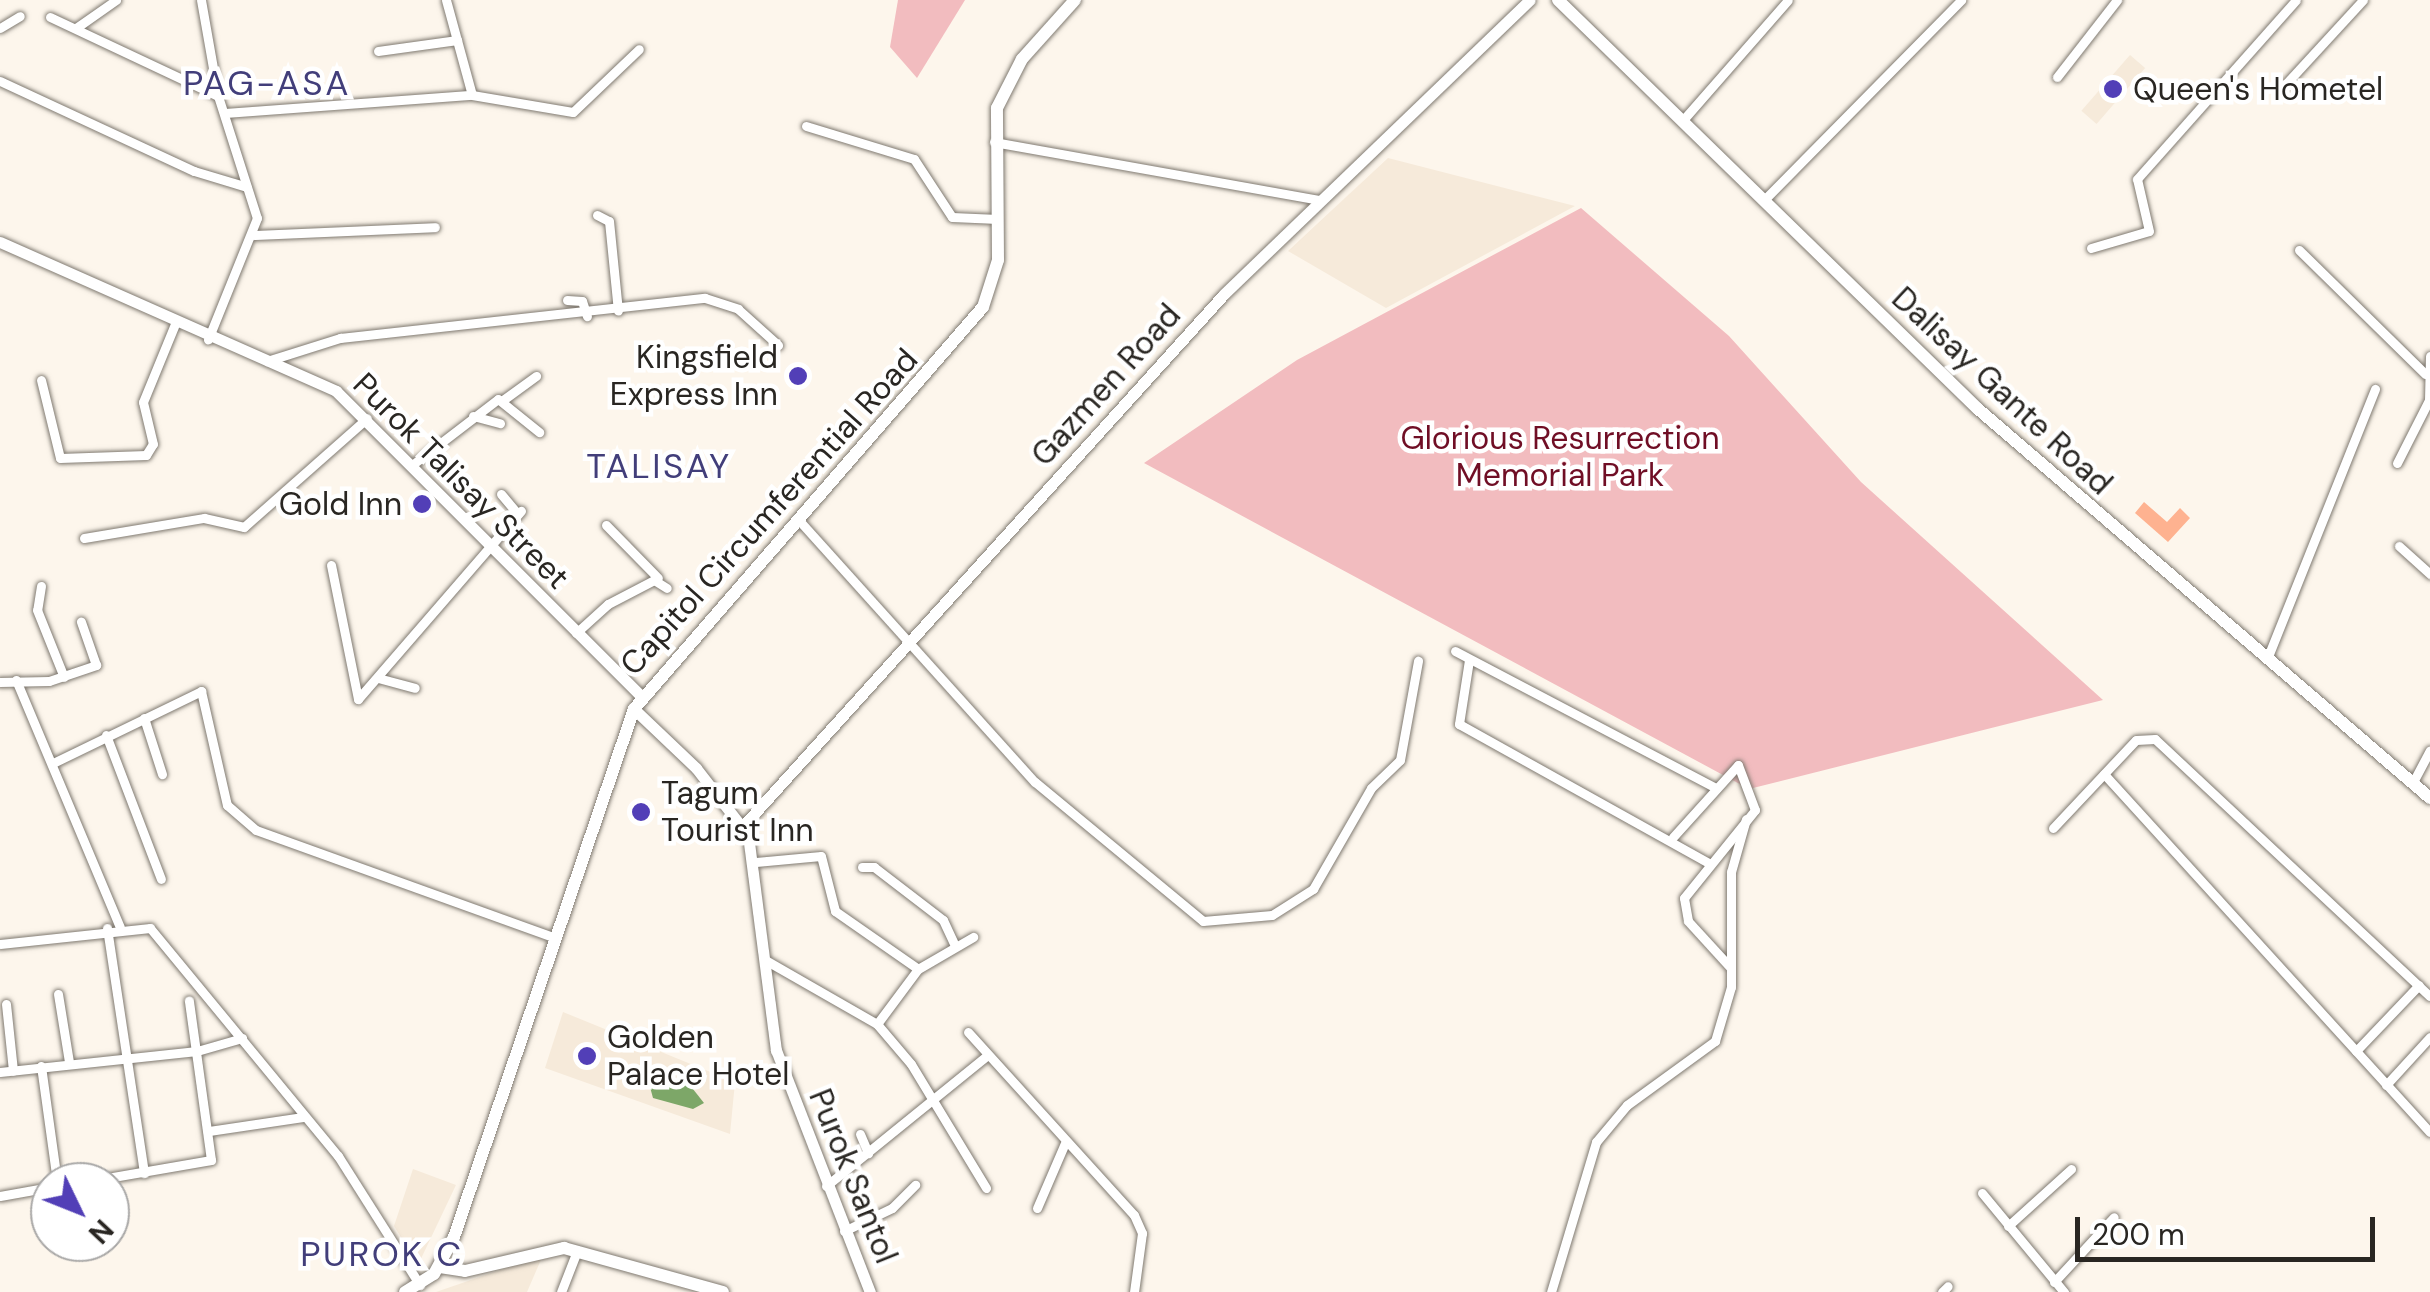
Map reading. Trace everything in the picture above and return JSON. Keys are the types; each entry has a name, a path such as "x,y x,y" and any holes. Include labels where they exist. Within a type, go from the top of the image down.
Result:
{"main road":[{"name":"Capitol Circumferential Road","path":"413,1289 440,1267 634,709 641,696 983,307 998,260 994,142 1013,73 1075,0"},
{"name":"Dalisay Gante Road","path":"1558,0 1978,409 2266,662 2430,798"},
{"path":"440,1267 465,1270 544,1248 577,1251 722,1292"}],"street":[{"path":"76,28 116,0"},
{"path":"201,0 218,96 247,187 254,235 208,339"},
{"path":"446,0 472,95"},
{"name":"Gazmen Road","path":"743,826 913,646 1207,312 1530,0"},
{"path":"1684,120 1788,0"},
{"path":"1764,200 1962,0"},
{"path":"2057,77 2117,0"},
{"path":"2091,248 2149,231 2137,180 2296,0"},
{"path":"2282,87 2363,0"},
{"path":"0,28 20,16"},
{"path":"50,17 218,96"},
{"path":"378,51 457,40"},
{"path":"225,113 472,95 573,112 639,49"},
{"path":"0,80 194,171 247,187"},
{"path":"806,126 914,159 952,217 998,219"},
{"path":"994,142 1320,200"},
{"path":"597,215 609,221 618,311"},
{"path":"254,235 435,227"},
{"name":"Purok Talisay Street","path":"0,242 208,339 336,392 367,418 641,696"},
{"path":"2300,250 2426,374"},
{"path":"264,362 340,338 587,316 718,299 778,345"},
{"path":"567,300 582,301 587,316"},
{"path":"41,380 60,458 146,455 153,444 143,402 175,324"},
{"path":"2397,463 2429,400 2426,374 2430,356"},
{"path":"412,465 474,416 536,376"},
{"path":"2266,662 2375,389"},
{"path":"503,400 539,432"},
{"path":"474,416 500,423"},
{"path":"84,538 204,518 244,528 367,418"},
{"path":"330,566 356,698 378,678 519,512 501,494"},
{"path":"797,518 1036,782 1202,921 1272,915 1313,889 1371,788 1400,760 1418,661"},
{"path":"606,525 668,588"},
{"path":"2399,546 2430,574"},
{"path":"576,634 608,604 658,578"},
{"path":"41,586 37,610 64,677"},
{"path":"0,682 64,677 96,665 81,622"},
{"path":"1456,652 1716,788"},
{"path":"1469,660 1459,724 1673,837 1710,863"},
{"path":"378,678 415,688"},
{"path":"16,680 120,928"},
{"path":"53,764 201,691 208,697 227,805 256,830 554,937"},
{"name":"Purok Santol","path":"634,709 743,826 756,862 776,1050 870,1292"},
{"path":"144,718 162,774"},
{"path":"106,735 160,879"},
{"path":"2054,828 2136,740 2155,739 2430,996"},
{"path":"2412,784 2430,750"},
{"path":"1673,837 1738,765 1754,810 1688,888 1684,909 1732,969"},
{"path":"2104,774 2430,1132"},
{"path":"1552,1292 1596,1142 1626,1105 1704,1055 1724,1014 1732,969 1734,850 1746,819"},
{"path":"756,862 822,856 835,911 918,969"},
{"path":"862,867 880,870 942,920 954,944"},
{"path":"107,928 130,1058 144,1173"},
{"path":"0,944 107,928 150,928 351,1174 413,1289"},
{"path":"877,1024 918,969 954,944 973,938"},
{"path":"767,961 877,1024 936,1103 986,1188"},
{"path":"2356,1051 2419,985"},
{"path":"58,994 69,1062"},
{"path":"130,1175 208,1162 209,1131 189,1001"},
{"path":"6,1004 14,1071"},
{"path":"968,1032 1140,1224 1134,1292"},
{"path":"0,1072 197,1050 242,1038"},
{"path":"2386,1085 2430,1038"},
{"path":"826,1186 936,1103 988,1055"},
{"path":"41,1066 53,1162"},
{"path":"209,1131 303,1116"},
{"path":"860,1134 868,1153"},
{"path":"1037,1208 1065,1143"},
{"path":"2008,1226 2071,1169"},
{"path":"844,1231 892,1208 915,1185"},
{"path":"0,1196 30,1191"},
{"path":"1982,1192 2064,1292"},
{"path":"2054,1282 2114,1217"},
{"path":"561,1292 577,1251"}],"shaded area":[{"name":"Queen's Hometel","path":"2130,55 2145,68 2097,124 2081,111"},
{"path":"1388,158 1575,206 1386,308 1288,251"},
{"path":"563,1012 735,1082 730,1134 545,1068"},
{"path":"660,1077 689,1084 704,1103 693,1109 653,1098 650,1087"},
{"path":"413,1169 456,1185 418,1265 394,1226"},
{"path":"543,1255 527,1292 436,1292 523,1262"}],"green space":[{"path":"898,0 965,0 917,78 890,47"},
{"name":"Glorious Resurrection Memorial Park","path":"1581,208 1729,336 1861,482 2103,700 1749,789 1144,463 1297,360"}],"building":[{"path":"2144,502 2167,522 2180,508 2190,518 2168,542 2135,513"}],"place":[{"name":"Queen's Hometel","path":"2113,89"},
{"name":"Kingsfield Express Inn","path":"798,376"},
{"name":"Gold Inn","path":"422,504"},
{"name":"Tagum Tourist Inn","path":"641,812"},
{"name":"Golden Palace Hotel","path":"587,1056"}],"district":[{"name":"PAG-ASA","path":"267,83"},
{"name":"TALISAY","path":"659,466"},
{"name":"PUROK C","path":"382,1254"}]}
